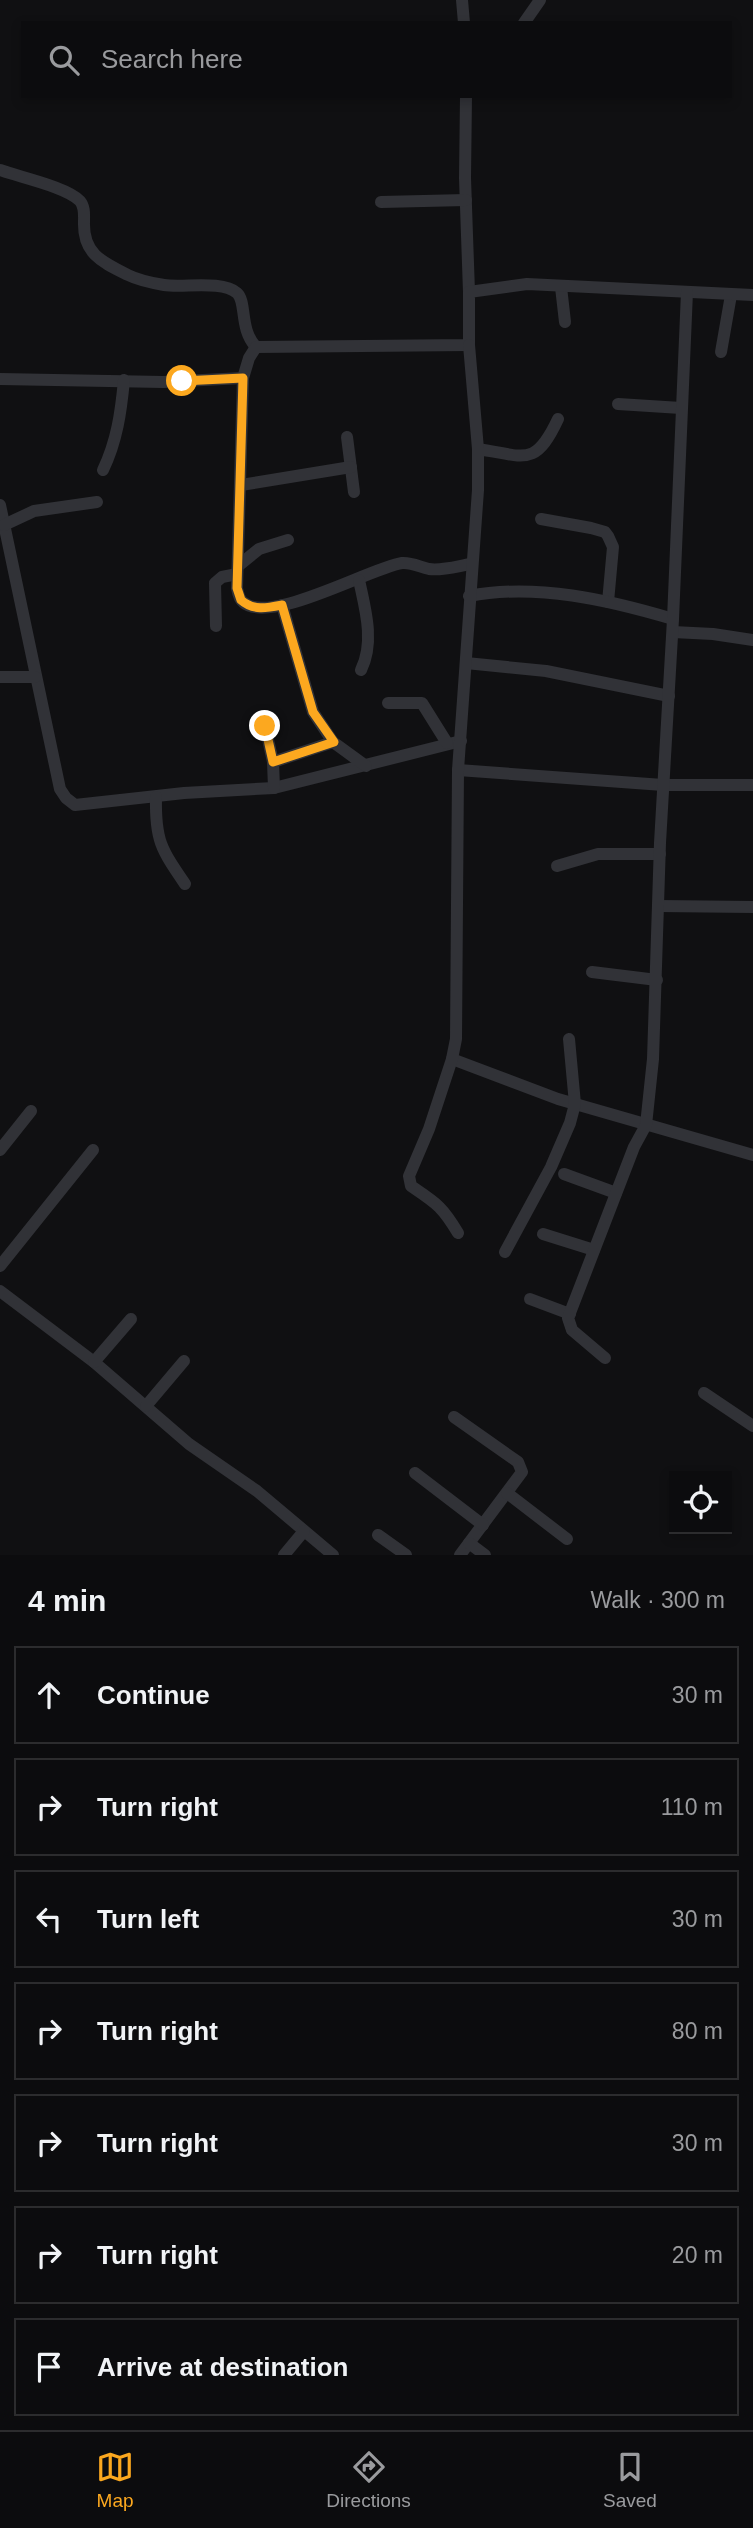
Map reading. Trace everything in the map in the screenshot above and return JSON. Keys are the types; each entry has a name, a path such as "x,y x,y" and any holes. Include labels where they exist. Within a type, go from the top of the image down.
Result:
{"street":[{"path":"462,0 464,21"},
{"path":"525,21 540,0"},
{"path":"458,1233 436,1202 411,1186 409,1175 429,1129 456,1039 458,770 478,490 478,449 470,345 466,98"},
{"path":"0,170 64,191 80,201 84,211 86,244 94,255 131,277 164,285 217,286 235,291 240,296 246,334 256,347"},
{"path":"381,202 466,200"},
{"path":"469,292 527,284 753,295"},
{"path":"561,287 565,322"},
{"path":"605,1358 572,1330 569,1324 570,1314 616,1193 646,1125 657,980 663,785 673,632 687,292"},
{"path":"721,352 731,295"},
{"path":"256,347 470,345"},
{"path":"256,347 249,358 243,378 237,588 241,600 252,607 267,608 359,580 404,563 430,569 471,564"},
{"path":"0,379 163,382 243,378"},
{"path":"103,470 120,418 124,380"},
{"path":"618,404 681,408"},
{"path":"478,449 523,456 537,453 549,439 558,419"},
{"path":"347,437 354,492"},
{"path":"241,485 351,467"},
{"path":"4,525 34,511 97,502"},
{"path":"0,505 60,789 75,805 214,791 274,789 461,741"},
{"path":"541,519 605,532 613,547 608,602"},
{"path":"216,626 215,583 238,570 259,550 288,540"},
{"path":"359,580 368,636 361,670"},
{"path":"469,596 495,591 519,591 608,602 673,619"},
{"path":"282,605 313,712 334,742 366,765"},
{"path":"673,632 753,639"},
{"path":"466,663 546,671 669,696"},
{"path":"0,677 35,677"},
{"path":"388,703 422,703 447,743"},
{"path":"265,726 273,762 274,789"},
{"path":"273,762 334,742"},
{"path":"458,770 663,785 753,785"},
{"path":"156,797 156,823 162,849 186,884"},
{"path":"557,866 598,854 660,854"},
{"path":"659,906 753,907"},
{"path":"592,972 657,980"},
{"path":"505,1252 551,1167 570,1123 575,1104 569,1039"},
{"path":"452,1059 575,1104 753,1155"},
{"path":"0,1150 31,1111"},
{"path":"0,1266 93,1150"},
{"path":"564,1174 616,1193"},
{"path":"543,1234 594,1250"},
{"path":"0,1291 94,1362 189,1444 257,1491 333,1555"},
{"path":"530,1299 570,1314"},
{"path":"94,1362 131,1319"},
{"path":"146,1406 184,1361"},
{"path":"704,1393 753,1426"},
{"path":"454,1417 518,1462 522,1472 460,1555"},
{"path":"415,1474 483,1525"},
{"path":"507,1493 567,1539"},
{"path":"284,1555 304,1531"},
{"path":"378,1535 406,1555"},
{"path":"469,1543 485,1555"}],"route":[{"path":"182,381 243,378 237,588 241,600 252,607 282,605 313,712 334,742 273,762 265,726"}]}
